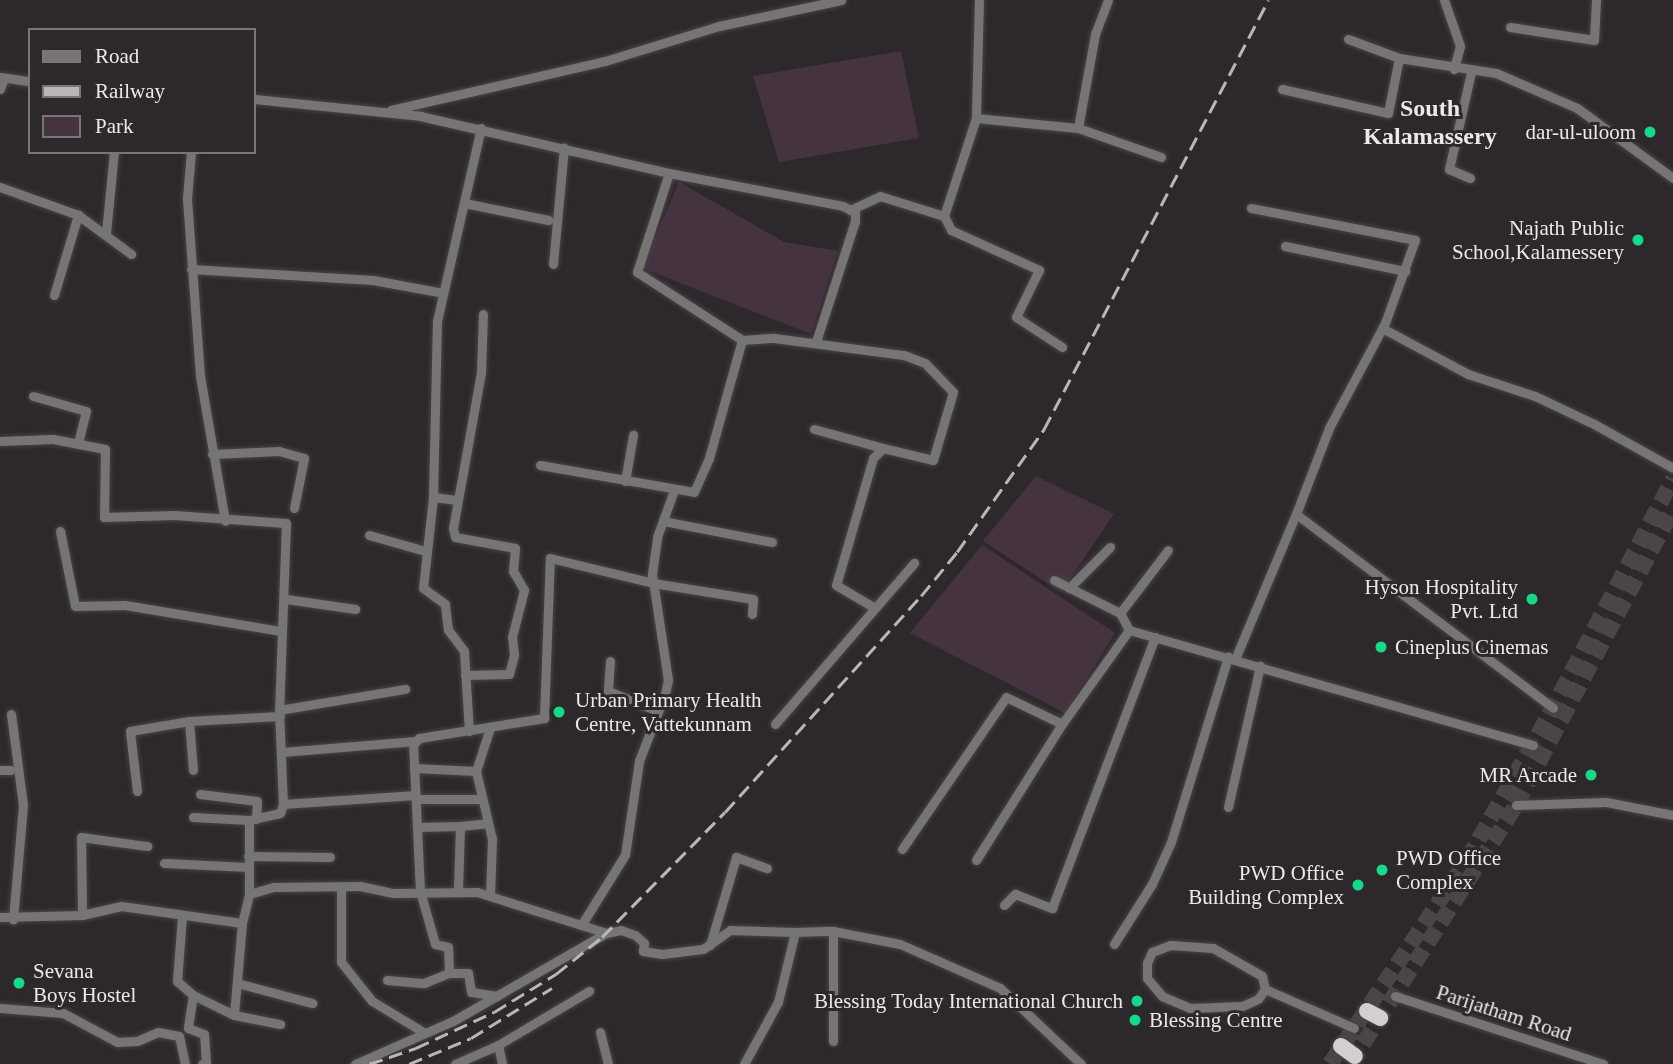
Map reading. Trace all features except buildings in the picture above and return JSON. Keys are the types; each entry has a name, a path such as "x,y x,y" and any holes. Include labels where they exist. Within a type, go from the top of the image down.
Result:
{"highway":[{"path":"1341,1046 1355,1056"}],"street":[{"path":"386,112 605,61 719,26 841,0"},
{"path":"979,0 976,118 944,216 951,230 1039,270 1016,317 1062,347"},
{"path":"1078,128 1095,34 1108,0"},
{"path":"1444,0 1460,46 1454,69"},
{"path":"1510,27 1594,40 1596,0"},
{"path":"1348,39 1399,58 1496,74 1567,103 1673,178"},
{"path":"1282,89 1388,113 1399,58"},
{"path":"1471,72 1449,169 1471,178"},
{"path":"0,89 2,78 28,80"},
{"path":"256,99 386,112 481,128 669,173 850,210 880,196 944,216"},
{"path":"976,118 1078,128 1161,156"},
{"path":"469,731 464,652 448,630 445,604 423,588 433,497 437,321 481,128"},
{"path":"553,264 564,148"},
{"path":"106,233 114,154"},
{"path":"191,154 187,199 191,268 212,454 225,521"},
{"path":"669,173 636,272 742,340 816,342 904,355 925,363 953,392 933,460 814,429"},
{"path":"0,187 78,215 131,254"},
{"path":"464,203 548,220"},
{"path":"1114,944 1152,884 1171,842 1232,658 1296,514 1329,428 1382,328 1415,240 1251,208"},
{"path":"816,342 855,221 850,210"},
{"path":"54,295 78,215"},
{"path":"1285,246 1405,271"},
{"path":"191,268 373,280 443,293"},
{"path":"465,675 509,674 514,655 512,637 524,590 513,572 515,548 455,537 457,500 481,373 483,313"},
{"path":"1382,328 1468,374 1535,396 1594,424 1673,468"},
{"path":"540,465 694,492 709,458 742,340"},
{"path":"33,396 86,411 78,444"},
{"path":"625,481 632,435"},
{"path":"0,441 53,439 105,449 104,517 174,515 225,521 286,523 286,599 280,631 279,713 283,804 280,813 252,819 193,817"},
{"path":"875,608 836,585 873,458 883,448"},
{"path":"212,454 279,451 304,458 294,508"},
{"path":"582,924 625,855 639,761 668,680 653,583 657,537 674,490"},
{"path":"433,497 457,500"},
{"path":"1296,514 1553,708"},
{"path":"663,521 772,542"},
{"path":"60,531 75,606 125,605 280,631"},
{"path":"369,535 425,551"},
{"path":"1069,588 1110,547"},
{"path":"1120,613 1168,550"},
{"path":"282,751 416,741 544,718 550,558 653,583 753,599 752,614"},
{"path":"775,724 914,563"},
{"path":"1054,580 1120,613 1129,630 1533,745"},
{"path":"286,599 355,609"},
{"path":"976,860 1062,724 1129,630"},
{"path":"1004,905 1015,894 1052,908 1155,637"},
{"path":"610,661 608,691 658,711"},
{"path":"1228,807 1259,666"},
{"path":"137,791 130,731 189,720 279,713 405,689"},
{"path":"902,849 1006,696 1062,724"},
{"path":"11,714 23,805 13,920"},
{"path":"189,720 193,770"},
{"path":"490,728 476,771 492,839 490,895"},
{"path":"416,741 414,768 420,891 435,944 448,947 449,972"},
{"path":"414,768 476,771"},
{"path":"200,794 257,801 248,856 249,894 242,923 234,1016"},
{"path":"283,804 416,797 481,799"},
{"path":"1516,805 1606,802 1673,815"},
{"path":"417,827 487,823"},
{"path":"458,890 460,826"},
{"path":"82,915 80,837 147,846"},
{"path":"248,856 330,857"},
{"path":"709,946 736,857 767,868"},
{"path":"164,863 248,867"},
{"path":"249,894 274,887 458,890 490,895 607,933"},
{"path":"341,887 341,962 372,1001 425,1034"},
{"path":"0,917 13,920 82,915 121,906 242,923"},
{"path":"182,916 177,981 193,995 234,1016 280,1024"},
{"path":"355,1064 425,1034 607,933 621,930 635,935 644,943 643,951 662,954 709,946 730,930 833,931 900,944 1000,988 1081,1064"},
{"path":"833,931 833,1041"},
{"path":"744,1064 778,1002 795,932"},
{"path":"1170,945 1213,948 1262,976 1265,989 1258,999 1242,1006 1190,1008 1162,996 1147,978 1147,963 1152,952 1170,945"},
{"path":"387,980 424,983 449,972 468,973 471,992 496,996"},
{"path":"237,983 312,1003"},
{"path":"1265,989 1354,1028"},
{"path":"460,1063 498,1045 589,991"},
{"path":"193,995 188,1028 204,1034 206,1063 202,1064"},
{"name":"Parijatham Road","path":"1395,996 1603,1064"},
{"path":"0,1008 63,1013 117,1042 137,1041 158,1032 179,1036 185,1064"},
{"path":"600,1032 608,1064"},
{"path":"498,1045 502,1064"}],"green space":[{"path":"901,51 919,138 779,162 753,76"},
{"path":"679,182 784,242 838,251 811,334 642,268"},
{"path":"1036,476 1114,514 1061,592 983,541"},
{"path":"982,545 1115,633 1065,713 910,633"}],"tunnel":[{"path":"1330,1064 1467,860 1549,715 1673,479"},
{"path":"1350,1064 1516,805 1673,510"}],"railway":[{"path":"369,1064 416,1048 494,1012 556,974 602,937 725,812 921,596 957,552 1044,429 1268,0"},
{"path":"409,1064 471,1038 552,988"}],"place":[{"name":"dar-ul-uloom","path":"1650,132"},
{"name":"Najath Public School,Kalamessery","path":"1638,240"},
{"name":"Hyson Hospitality Pvt. Ltd","path":"1532,599"},
{"name":"Cineplus Cinemas","path":"1381,647"},
{"name":"Urban Primary Health Centre, Vattekunnam","path":"559,712"},
{"name":"MR Arcade","path":"1591,775"},
{"name":"PWD Office Complex","path":"1382,870"},
{"name":"PWD Office Building Complex","path":"1358,885"},
{"name":"Sevana Boys Hostel","path":"19,983"},
{"name":"Blessing Today International Church","path":"1137,1001"},
{"name":"Blessing Centre","path":"1135,1020"}],"district":[{"name":"South Kalamassery","path":"1430,123"}]}
